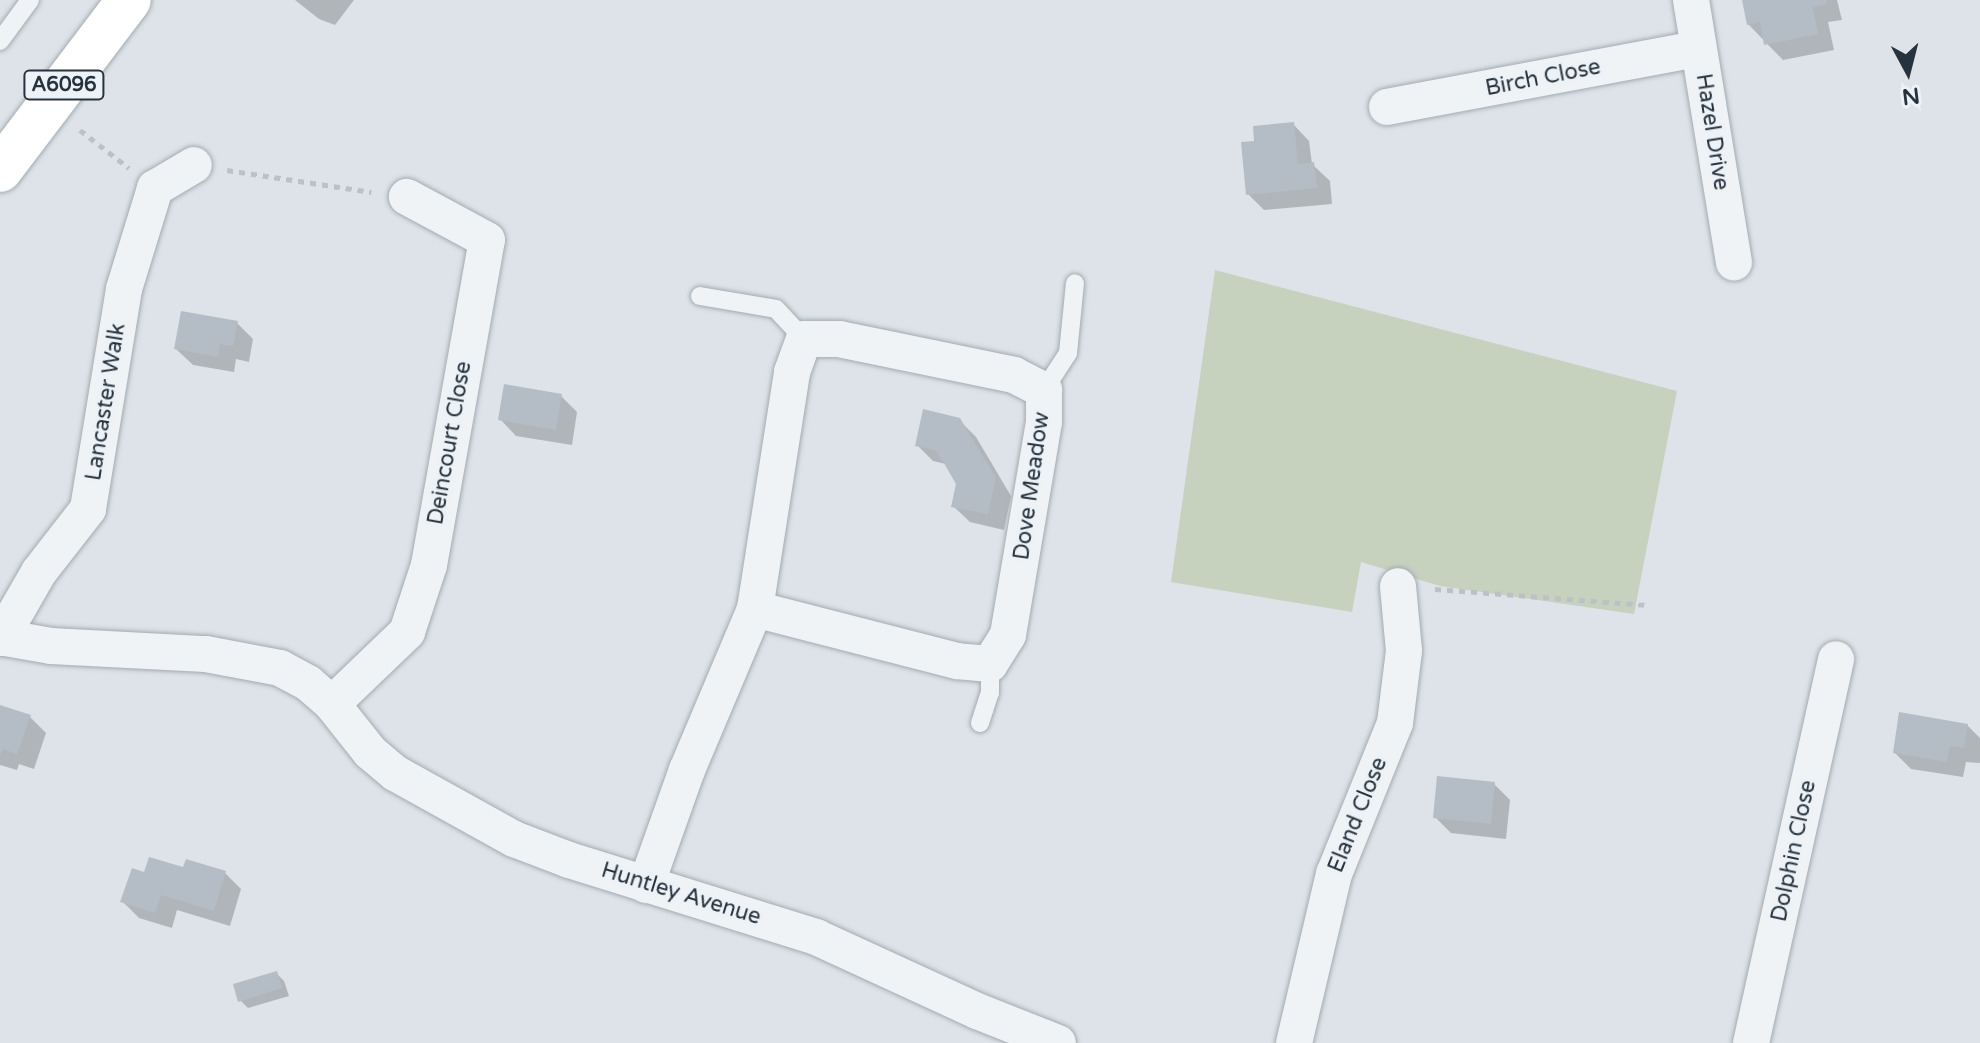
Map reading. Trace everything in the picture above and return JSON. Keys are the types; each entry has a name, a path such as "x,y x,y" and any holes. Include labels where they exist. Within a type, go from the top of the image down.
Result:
{"main road":[{"name":"A6096","path":"0,170 129,0"}],"street":[{"name":"Hazel Drive","path":"1691,0 1734,263"},
{"name":"Birch Close","path":"1387,107 1698,49"},
{"path":"155,188 194,165"},
{"name":"Lancaster Walk","path":"0,638 39,572 88,509 124,289 155,188"},
{"name":"Deincourt Close","path":"332,704 407,632 429,565 487,240 407,197"},
{"path":"646,885 687,770 755,609 792,372 804,339"},
{"name":"Dove Meadow","path":"804,339 839,339 1014,375 1044,390 1044,422 1008,635 990,664"},
{"name":"Eland Close","path":"1294,1043 1334,874 1395,723 1404,651 1398,586"},
{"path":"755,609 957,661 990,664"},
{"name":"Huntley Avenue","path":"0,638 51,646 234,657 295,676 332,704 381,763 411,784 514,839 646,885 816,937 977,1011 1058,1043"},
{"name":"Dolphin Close","path":"1751,1043 1836,659"}],"lane":[{"path":"0,41 30,0"},
{"path":"1044,390 1068,353 1075,283"},
{"path":"700,296 776,309 804,339"},
{"path":"980,723 990,693 990,664"}],"path":[{"path":"49,106 155,188"},
{"path":"194,165 407,197"},
{"path":"1398,586 1649,605"}],"green space":[{"path":"1215,270 1677,391 1634,614 1440,586 1361,562 1352,612 1171,582"}],"building":[{"path":"1742,0 1826,0 1827,4 1813,7 1818,34 1764,45 1760,22 1747,25"},
{"path":"1294,122 1298,164 1314,162 1317,188 1246,195 1241,142 1254,141 1253,126"},
{"path":"181,311 238,321 233,346 220,344 218,357 174,349"},
{"path":"504,384 562,394 556,430 498,420"},
{"path":"923,409 960,418 996,478 988,514 951,507 956,484 945,465 935,450 915,446"},
{"path":"0,705 31,715 17,754 3,749 0,755"},
{"path":"1899,712 1968,724 1964,748 1950,746 1947,762 1893,753"},
{"path":"1437,776 1495,782 1491,824 1433,818"},
{"path":"149,857 183,867 186,859 226,871 214,911 161,895 155,913 120,902 132,868 144,872"},
{"path":"277,971 282,988 238,1002 233,984"}]}
